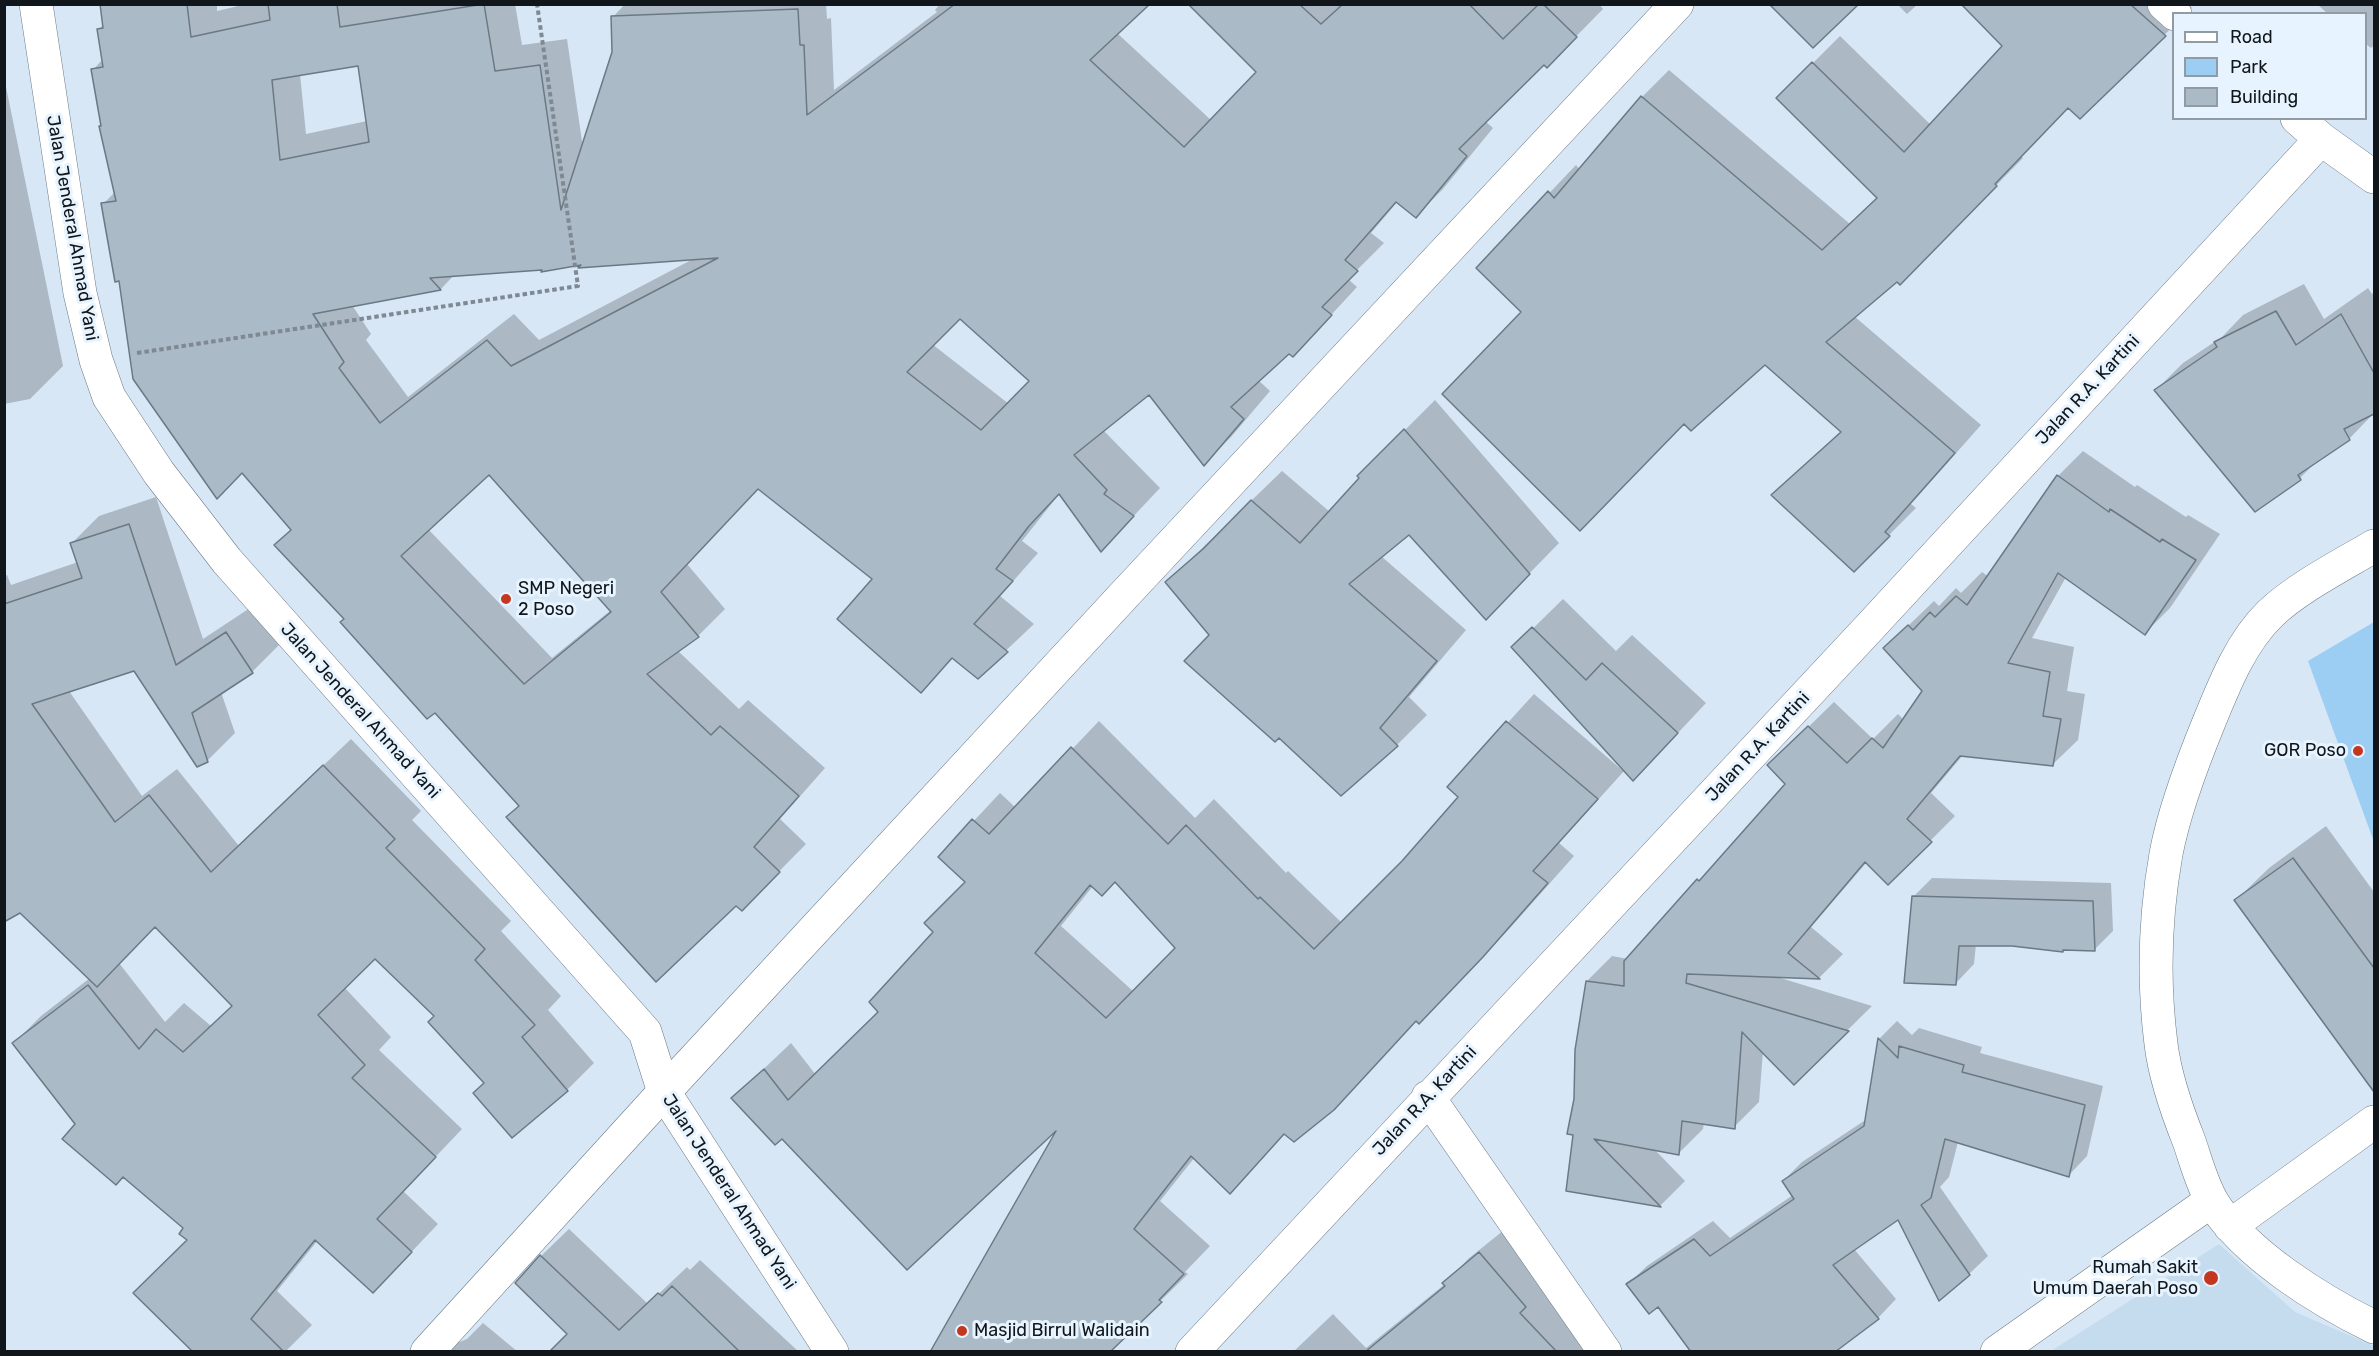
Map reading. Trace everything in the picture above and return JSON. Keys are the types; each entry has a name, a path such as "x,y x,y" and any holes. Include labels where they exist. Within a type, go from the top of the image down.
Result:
{"street":[{"name":"Jalan Jenderal Ahmad Yani","path":"36,4 80,293 96,360 109,397 159,473 227,561 645,1032 664,1092 832,1352"},
{"path":"427,1352 664,1092 1134,585 1677,4"},
{"path":"2309,129 2374,177"},
{"name":"Jalan R.A. Kartini","path":"1192,1352 1868,629 2309,129"},
{"path":"2374,546 2318,579 2270,614 2245,647 2221,692 2192,764 2166,852 2155,951 2161,1046 2178,1113 2221,1214 2284,1274 2338,1310 2374,1327"},
{"path":"1428,1097 1605,1352"},
{"path":"1997,1352 2374,1122"}],"path":[{"path":"96,360 578,286 537,4"}],"shaded area":[{"name":"Rumah Sakit Umum Daerah Poso","path":"2219,1244 2295,1312 2374,1346 2374,1351 2051,1351"}],"green space":[{"name":"GOR Poso","path":"2374,622 2374,842 2308,661"}],"building":[{"path":"100,4 187,4 191,37 270,20 268,4 337,4 340,27 484,4 495,71 540,65 561,210 612,52 611,16 798,9 800,45 804,45 807,115 955,4 1150,4 1090,60 1184,147 1256,72 1188,4 1299,4 1321,24 1343,4 1469,4 1503,39 1539,4 1543,4 1577,37 1547,68 1544,65 1459,149 1467,156 1416,218 1396,202 1345,260 1358,271 1322,307 1332,315 1293,357 1289,354 1231,407 1244,419 1204,466 1149,395 1074,455 1107,490 1104,494 1134,516 1101,552 1059,494 1029,526 996,569 1013,581 974,624 1008,652 978,679 952,658 921,693 837,619 872,579 758,489 661,592 699,637 647,674 711,735 720,726 799,796 754,847 780,872 742,911 736,906 656,982 506,817 519,806 435,713 427,719 340,622 344,619 274,545 291,530 242,473 217,499 133,379 119,281 115,282 101,203 116,201 99,126 101,126 91,69 103,67 97,29 103,28","holes":["358,66 369,142 280,160 272,80","718,258 511,366 487,340 380,423 339,368 344,362 313,314 441,290 430,278 542,270 541,272 581,265 578,268","960,319 1029,381 981,430 907,372","489,475 611,612 524,684 401,556"]},
{"path":"1769,4 1859,4 1813,48"},
{"path":"1961,4 2130,4 2166,36 2080,119 2068,108 1995,184 1997,186 1900,285 1897,282 1826,342 1955,453 1885,532 1890,536 1854,572 1771,495 1841,432 1765,365 1691,431 1684,424 1580,531 1442,394 1521,312 1476,268 1548,191 1554,198 1641,96 1822,250 1877,198 1776,98 1812,62 1904,152 2002,46"},
{"path":"2276,311 2296,345 2341,314 2374,373 2374,414 2344,429 2350,440 2298,475 2301,480 2255,512 2154,390 2217,347 2214,342"},
{"path":"1404,429 1530,574 1486,620 1409,535 1349,584 1437,661 1380,728 1398,746 1341,796 1279,738 1275,742 1184,661 1209,635 1165,582 1203,549 1251,500 1300,543 1359,478 1357,476"},
{"path":"2057,475 2109,512 2110,509 2160,542 2162,539 2196,560 2145,635 2058,573 2008,663 2050,672 2043,716 2061,719 2053,766 1960,756 1907,819 1932,842 1888,885 1865,862 1788,953 1820,979 1687,974 1686,983 1849,1031 1794,1085 1742,1032 1735,1129 1682,1121 1679,1155 1594,1139 1661,1207 1566,1191 1573,1135 1567,1134 1574,1099 1575,1050 1586,981 1624,986 1624,961 1785,784 1767,765 1808,726 1847,763 1872,738 1883,748 1922,691 1883,648 1908,625 1913,630 1930,612 1935,617 1956,596 1967,605"},
{"path":"129,524 176,665 226,632 253,673 192,713 208,762 197,767 134,671 32,704 115,822 149,795 211,872 323,765 395,839 386,848 485,949 475,960 535,1025 522,1037 568,1091 512,1138 473,1093 484,1083 428,1022 434,1016 375,959 318,1015 365,1065 352,1078 436,1157 377,1219 412,1252 373,1293 315,1240 251,1319 284,1352 193,1352 133,1293 187,1240 179,1234 183,1228 123,1177 116,1185 62,1139 75,1124 12,1043 88,985 139,1049 156,1029 183,1052 232,1006 155,927 97,987 20,913 4,922 4,604 82,578 70,543"},
{"path":"1532,627 1586,680 1602,663 1678,733 1633,781 1511,647"},
{"path":"1506,721 1598,799 1533,871 1548,883 1483,957 1419,1024 1416,1021 1334,1110 1294,1142 1284,1134 1230,1194 1191,1156 1134,1229 1184,1274 1159,1300 1162,1302 1110,1352 930,1352 1056,1131 907,1270 782,1139 775,1145 731,1098 764,1069 788,1100 878,1012 869,1002 933,932 924,923 965,882 938,857 972,819 989,834 1071,747 1168,844 1186,825 1258,899 1260,897 1314,949 1402,861 1458,797 1447,787","holes":["1115,882 1175,948 1106,1018 1035,953 1090,885 1102,896"]},
{"path":"2293,858 2374,968 2374,1092 2234,900"},
{"path":"1912,896 2093,901 2095,951 2063,950 2063,952 2012,946 1959,946 1956,985 1904,983"},
{"path":"1878,1038 1898,1058 1899,1046 1964,1065 1962,1072 2085,1105 2069,1177 1945,1139 1931,1198 1921,1205 1970,1275 1939,1301 1898,1220 1833,1265 1879,1319 1835,1352 1691,1352 1658,1307 1649,1314 1626,1284 1694,1239 1710,1256 1794,1199 1782,1181 1864,1126"},
{"path":"1479,1252 1526,1307 1520,1313 1557,1352 1365,1352 1445,1286 1442,1283"},
{"path":"540,1255 619,1330 658,1293 662,1296 672,1286 740,1352 549,1352 567,1334 515,1283"}],"place":[{"name":"SMP Negeri 2 Poso","path":"506,599"},
{"name":"GOR Poso","path":"2358,751"},
{"name":"Rumah Sakit Umum Daerah Poso","path":"2211,1278"},
{"name":"Masjid Birrul Walidain","path":"962,1331"}]}
